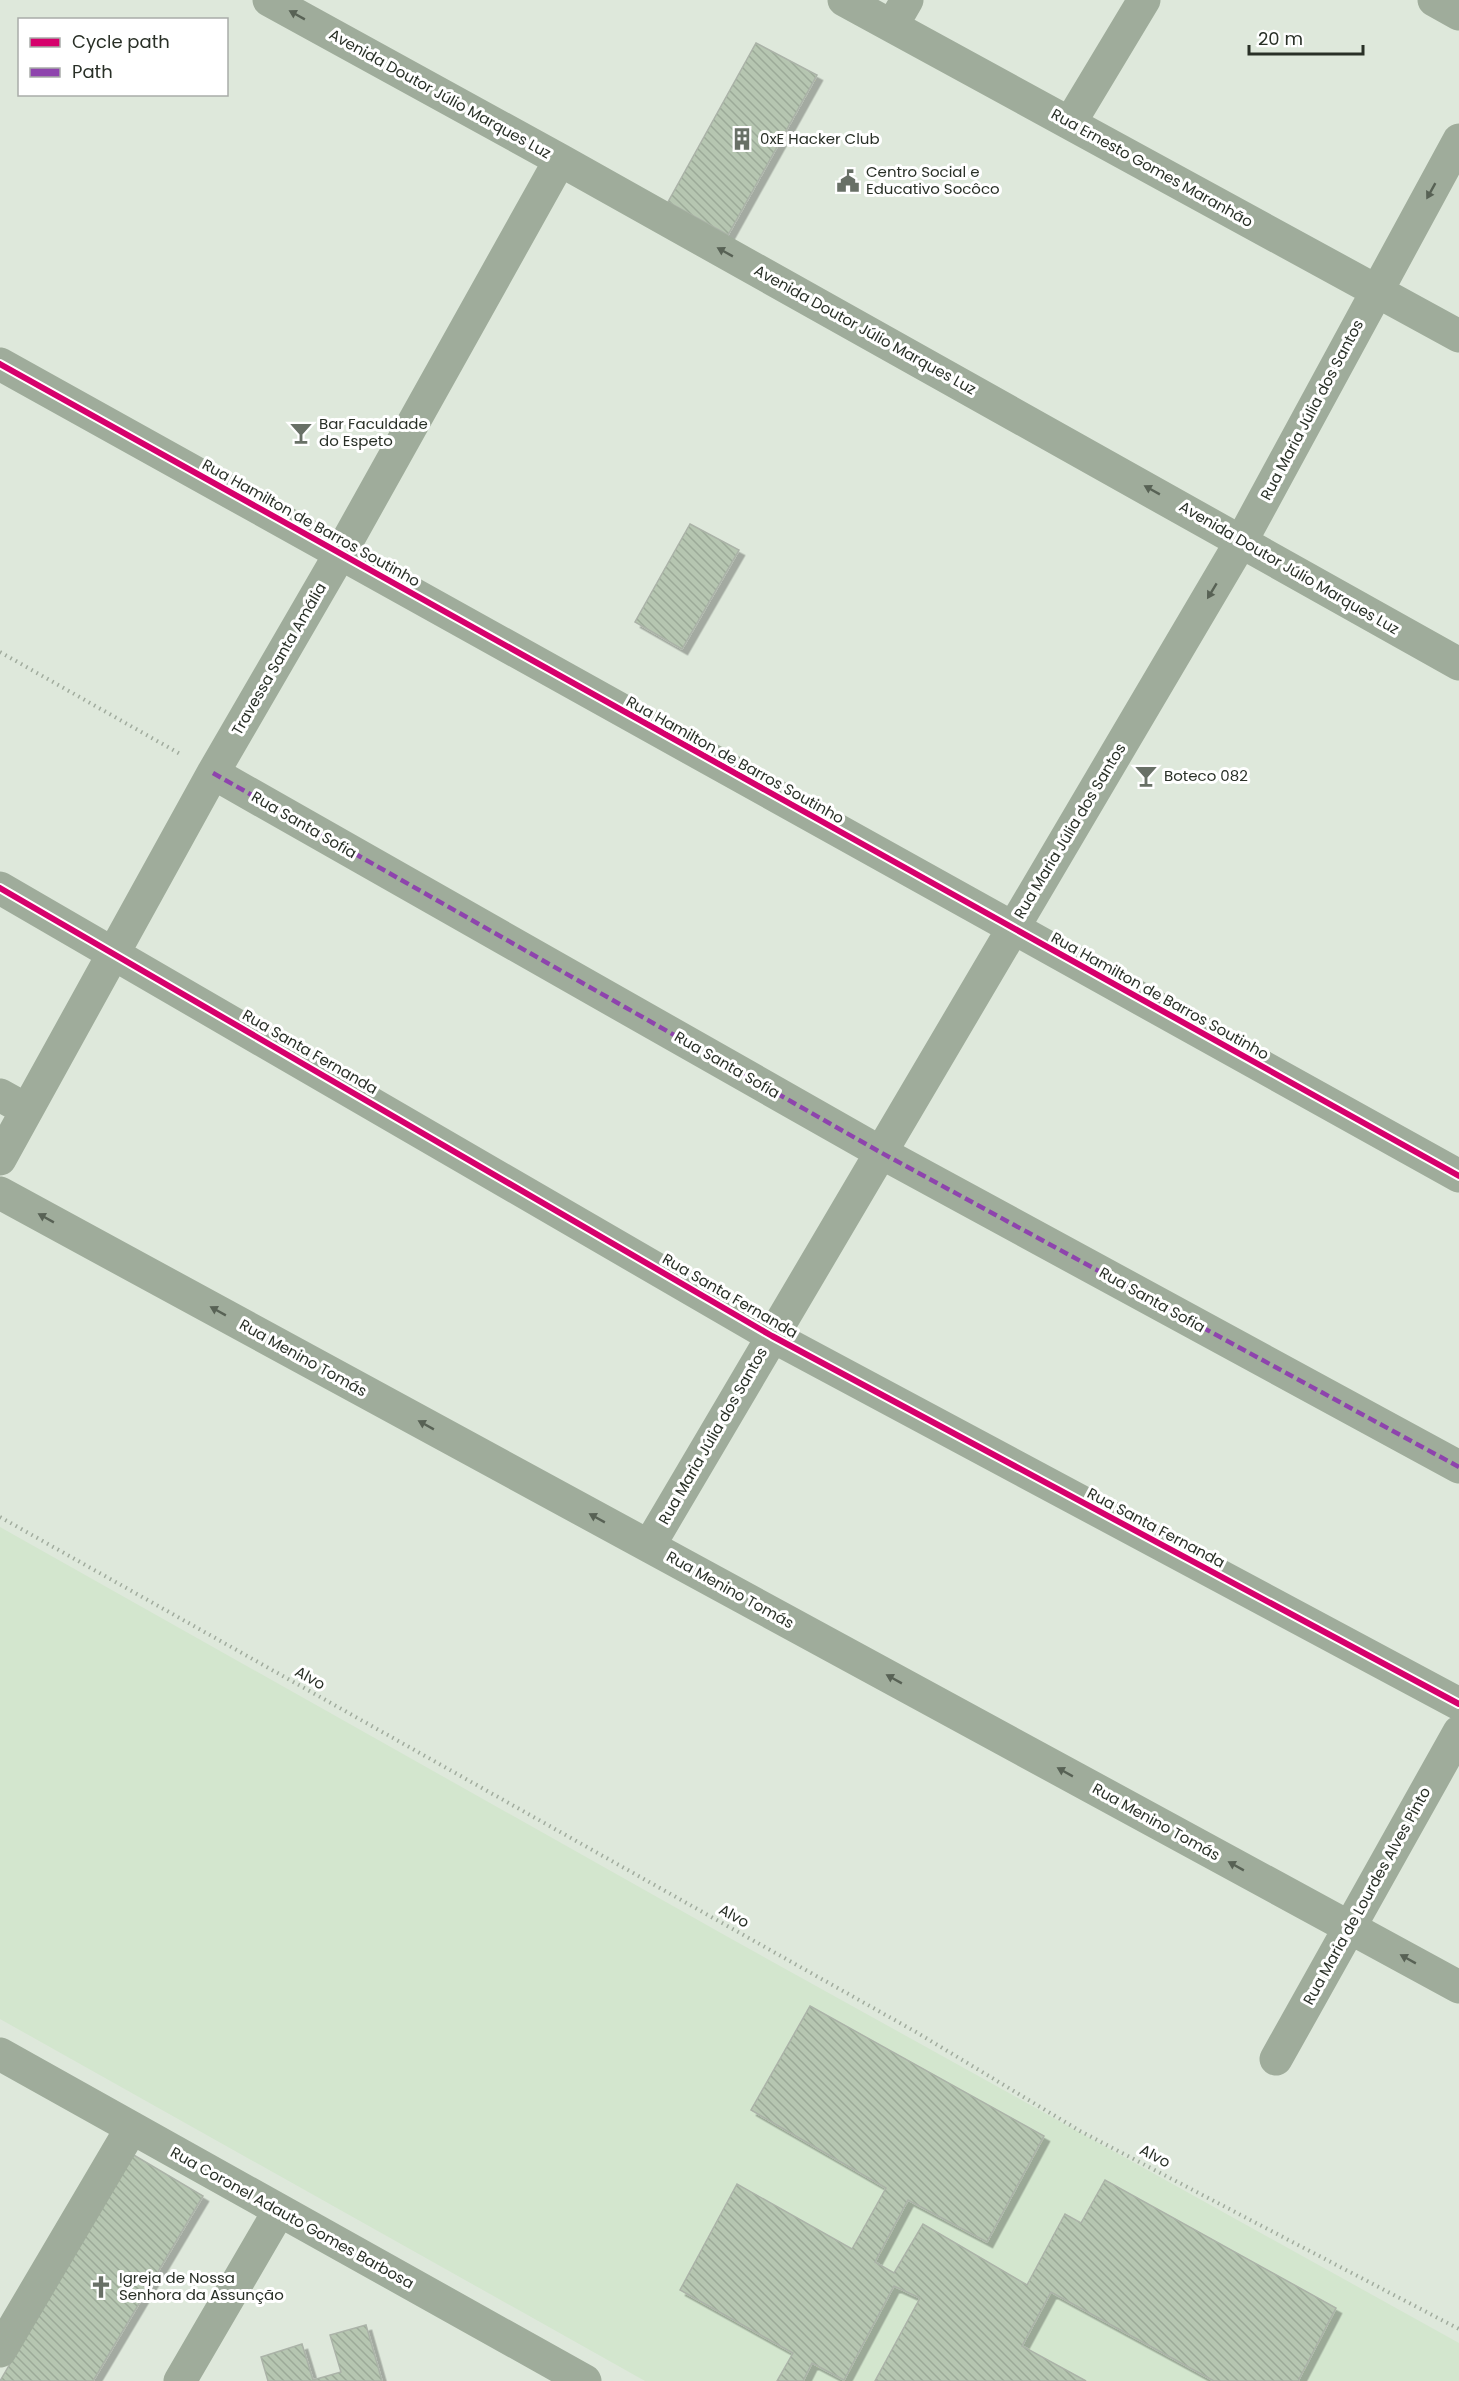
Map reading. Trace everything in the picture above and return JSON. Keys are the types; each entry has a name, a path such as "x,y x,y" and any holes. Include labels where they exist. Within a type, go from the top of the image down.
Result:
{"street":[{"name":"Avenida Doutor Júlio Marques Luz","path":"269,0 1242,540 1459,664"},
{"name":"Rua Ernesto Gomes Maranhão","path":"844,0 899,13 1070,123 1459,336"},
{"path":"1070,123 1144,0"},
{"path":"1434,0 1459,14"},
{"name":"Rua Maria Júlia dos Santos","path":"649,1545 1242,540 1459,140"},
{"name":"Travessa Santa Amália","path":"0,1159 14,1102 115,953 213,773 340,554 560,160"},
{"name":"Rua Hamilton de Barros Soutinho","path":"0,364 1459,1176"},
{"name":"Rua Santa Sofia","path":"213,773 880,1152 1459,1467"},
{"name":"Rua Santa Fernanda","path":"0,888 772,1336 1459,1704"},
{"name":"Rua Menino Tomás","path":"0,1193 1459,1987"},
{"name":"Rua Maria de Lourdes Alves Pinto","path":"1276,2059 1459,1732"},
{"name":"Rua Coronel Adauto Gomes Barbosa","path":"0,2054 585,2381"},
{"path":"0,2351 131,2129"},
{"path":"180,2381 279,2211"}],"path":[{"path":"0,652 213,773"}],"shaded area":[{"path":"0,1527 728,1937 1459,2343 1459,2381 645,2381 0,2019"}],"building":[{"name":"0xE Hacker Club","path":"756,43 817,75 728,235 668,202"},
{"path":"690,524 739,550 682,649 635,622"},
{"path":"810,2006 1044,2136 987,2242 908,2200 875,2262 894,2273 923,2224 1027,2285 1065,2214 1081,2223 1105,2180 1336,2308 1298,2381 1214,2381 1051,2292 1022,2346 1086,2381 875,2381 920,2298 894,2286 844,2380 812,2363 803,2381 777,2381 793,2353 680,2290 737,2184 852,2249 886,2188 751,2110"},
{"name":"Igreja de Nossa Senhora da Assunção","path":"132,2154 203,2196 93,2381 0,2381"},
{"path":"366,2325 382,2381 268,2381 261,2357 302,2344 313,2380 341,2372 330,2335"}],"marked path":[{"path":"213,773 880,1152 1459,1467"}],"cycle path":[{"path":"0,364 1459,1176"},
{"path":"0,888 772,1336 1459,1704"}],"place":[{"name":"0xE Hacker Club","path":"742,139"},
{"name":"Centro Social e Educativo Socôco","path":"848,181"},
{"name":"Bar Faculdade do Espeto","path":"301,433"},
{"name":"Boteco 082","path":"1146,776"},
{"name":"Igreja de Nossa Senhora da Assunção","path":"101,2287"}]}
